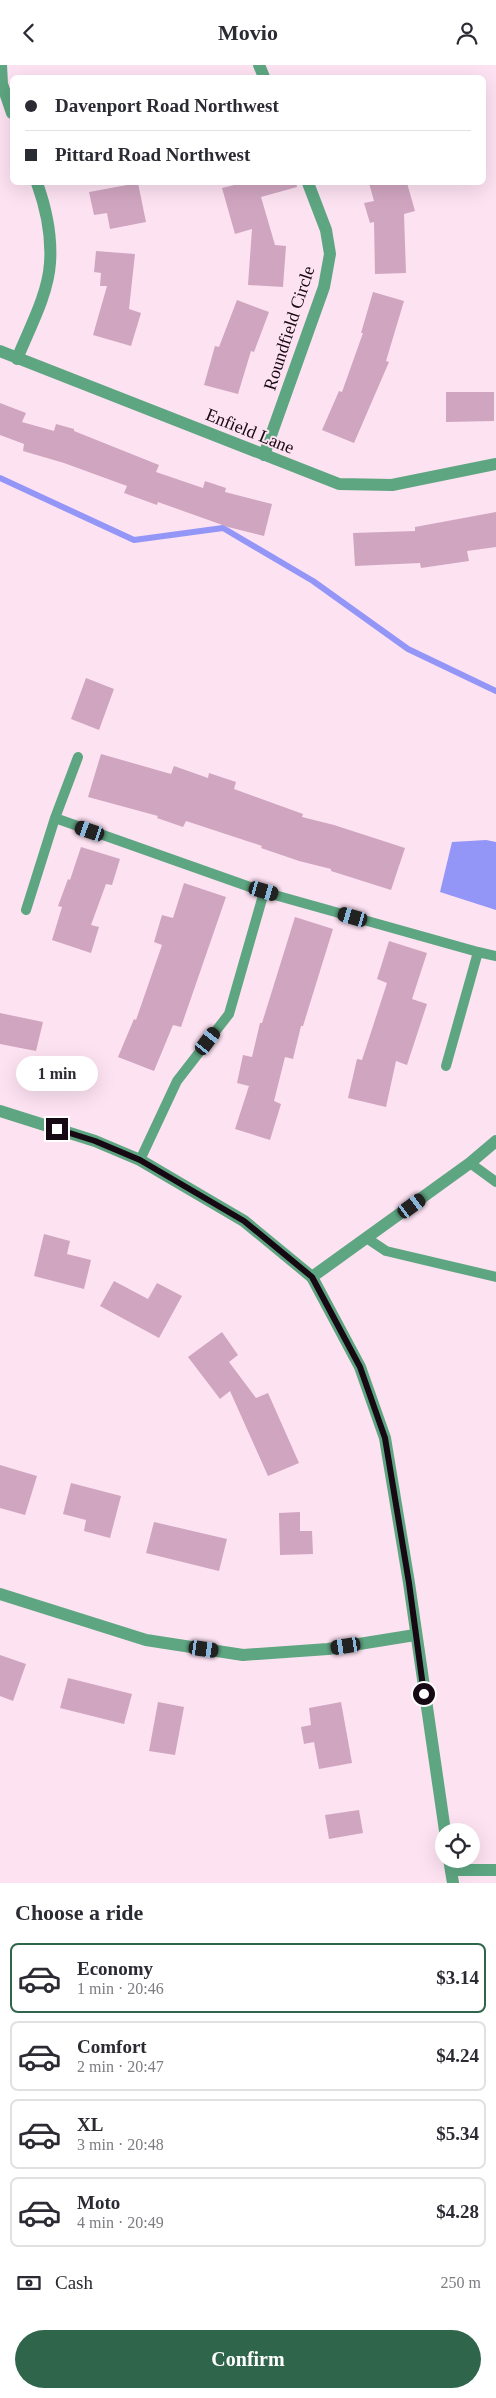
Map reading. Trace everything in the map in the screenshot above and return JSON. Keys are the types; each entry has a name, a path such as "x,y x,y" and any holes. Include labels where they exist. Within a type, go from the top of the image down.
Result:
{"street":[{"path":"1,65 2,85 10,107"},
{"path":"17,359 41,299 50,263 47,211 38,185"},
{"name":"Roundfield Circle","path":"264,455 324,287 330,255 326,231 309,185"},
{"name":"Enfield Lane","path":"0,351 339,484 392,485 496,464"},
{"path":"0,1111 95,1141 140,1160 244,1221 312,1277 360,1367 385,1438 444,1823"},
{"path":"312,1277 368,1239 470,1163 496,1141"},
{"path":"0,1594 146,1640 243,1655 328,1649 415,1635"},
{"path":"451,1868 453,1883"},
{"path":"480,1868 496,1870"}],"lane":[{"path":"26,909 55,819 78,757"},
{"path":"55,819 264,891 496,956"},
{"path":"140,1160 177,1081 229,1014 264,891"},
{"path":"446,1066 478,952"},
{"path":"470,1163 496,1182"},
{"path":"368,1239 386,1251 496,1277"}],"water":[{"path":"486,840 496,842 496,910 440,892 452,842"}],"building":[{"path":"127,185 138,185 146,222 110,229 107,213 94,215 89,192"},
{"path":"234,185 296,185 297,187 261,197 275,245 286,246 283,287 248,285 252,229 235,234 222,188"},
{"path":"370,185 408,185 415,211 404,214 406,273 375,274 374,222 370,223 364,203 374,201"},
{"path":"96,251 135,254 129,309 141,313 131,346 93,335 107,286 100,286 101,273 94,272"},
{"path":"373,292 404,301 386,361 389,362 354,443 322,430 339,391 342,392 363,333 361,333"},
{"path":"237,300 269,312 254,352 251,351 238,394 204,385 215,346 219,347"},
{"path":"446,392 494,392 494,421 446,422"},
{"path":"0,403 26,413 22,422 54,431 56,424 74,429 74,431 159,465 156,472 203,488 205,481 226,488 225,492 272,504 264,536 228,527 158,502 157,505 124,493 127,486 64,463 23,451 24,444 0,435"},
{"path":"496,512 496,547 467,551 469,561 421,568 420,563 355,566 353,533 415,531 415,527"},
{"path":"86,678 114,689 99,730 71,719"},
{"path":"101,754 171,774 174,766 208,778 209,773 236,782 234,789 303,814 302,817 334,825 405,848 391,890 331,871 331,869 299,861 261,848 262,846 186,821 183,827 157,818 158,816 88,797"},
{"path":"81,847 120,859 112,885 106,884 91,925 99,927 91,953 52,940 62,907 58,906 68,879 70,880"},
{"path":"184,883 226,897 181,1027 173,1025 154,1071 118,1057 134,1019 136,1020 162,945 154,942 162,915 173,918"},
{"path":"295,917 333,929 303,1026 301,1026 293,1059 285,1057 274,1101 281,1104 270,1140 235,1129 249,1086 237,1083 243,1055 252,1057 260,1023 262,1023"},
{"path":"389,941 427,953 412,999 427,1004 407,1065 396,1061 386,1107 348,1098 357,1059 362,1060 387,983 377,979"},
{"path":"0,1013 43,1022 36,1051 0,1044"},
{"path":"44,1234 70,1241 67,1254 91,1260 84,1289 34,1276"},
{"path":"114,1281 148,1299 157,1283 182,1296 159,1338 100,1306"},
{"path":"222,1332 238,1355 229,1362 256,1398 268,1393 299,1463 268,1476 230,1391 220,1399 188,1357"},
{"path":"0,1465 37,1476 25,1515 0,1508"},
{"path":"71,1483 121,1496 110,1538 84,1531 86,1520 63,1514"},
{"path":"300,1512 300,1531 312,1531 313,1554 280,1555 279,1513"},
{"path":"154,1522 227,1539 219,1571 146,1553"},
{"path":"0,1655 26,1664 13,1701 0,1696"},
{"path":"68,1678 132,1694 124,1724 60,1708"},
{"path":"158,1702 184,1707 175,1755 149,1751"},
{"path":"341,1702 352,1763 319,1769 314,1742 304,1744 301,1727 311,1725 309,1708"},
{"path":"359,1810 363,1833 329,1839 325,1815"}],"waterway":[{"path":"0,478 134,540 223,528 313,581 408,649 496,691"}],"route":[{"path":"57,1129 95,1141 140,1160 244,1221 312,1277 360,1367 385,1438 409,1583 424,1694"}]}
